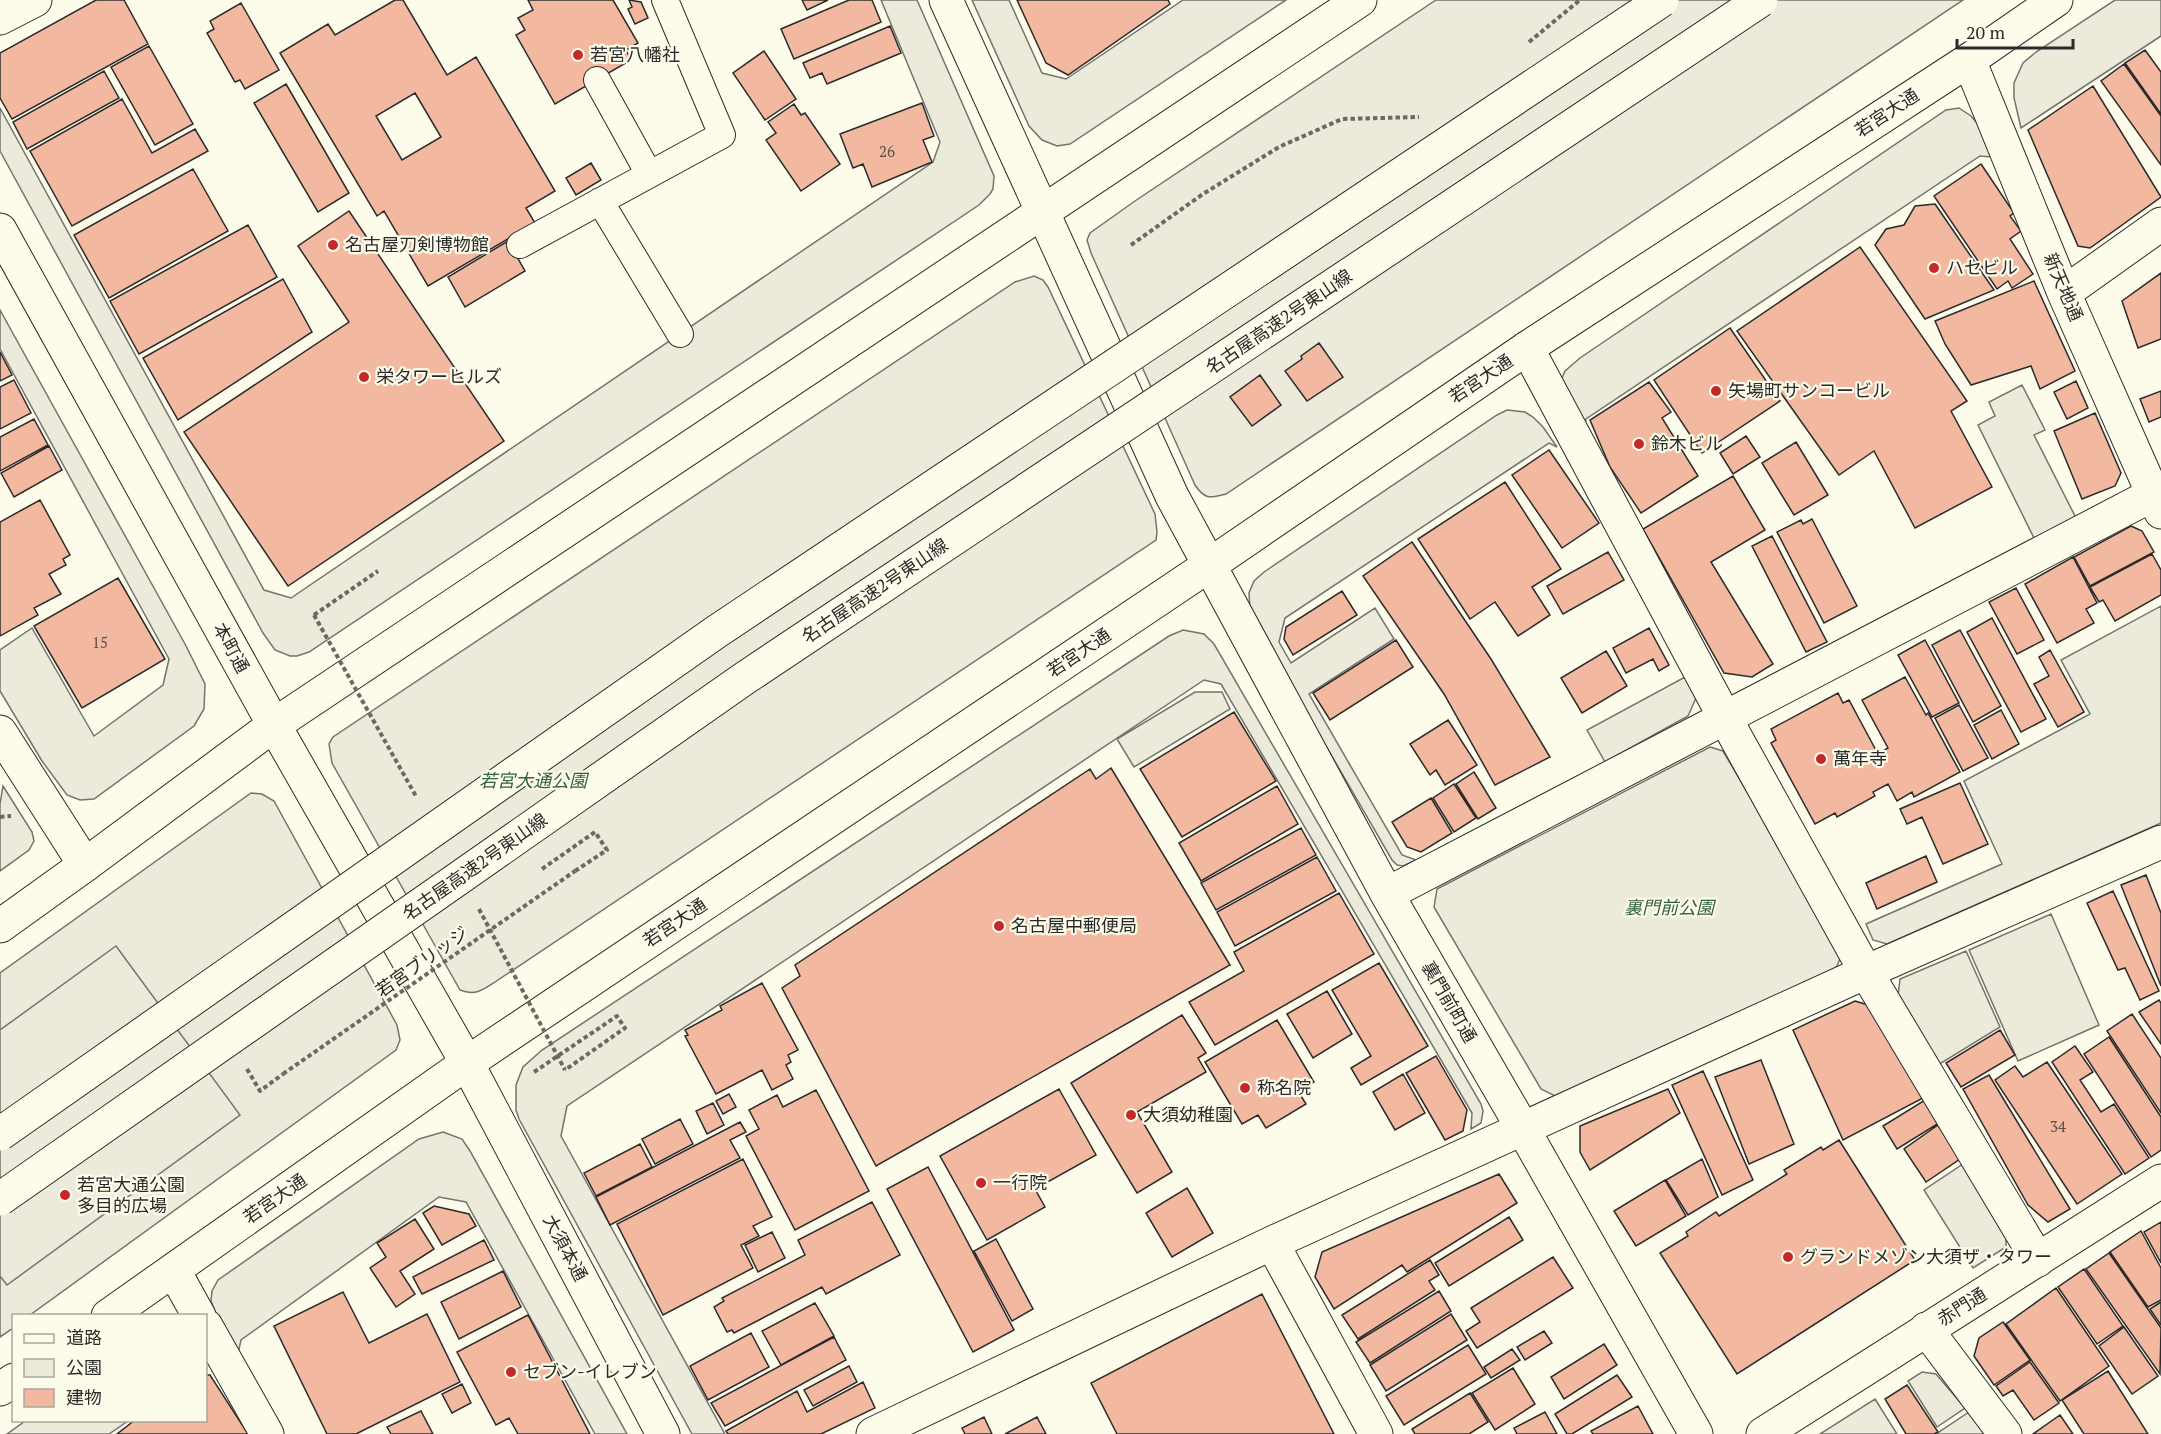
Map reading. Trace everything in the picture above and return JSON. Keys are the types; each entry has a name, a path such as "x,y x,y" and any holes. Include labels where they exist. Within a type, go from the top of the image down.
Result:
{"main road":[{"path":"0,18 35,0"},
{"name":"裏門前町通","path":"946,0 1172,496 1387,894 1696,1434"},
{"path":"0,926 85,866 274,725 1360,0"},
{"path":"0,1134 716,632 1662,0"},
{"name":"名古屋高速2号東山線","path":"0,1199 745,678 1761,0"},
{"name":"若宮大通","path":"111,1314 467,1063 1209,566 1527,348 1969,60 2056,0"},
{"name":"新天地通","path":"1969,60 2064,293 2159,500"},
{"path":"2064,293 2161,224"},
{"name":"本町通","path":"0,230 274,725 467,1063"},
{"path":"1527,348 1725,717 1866,972 2038,1260"},
{"path":"1387,894 1725,717 2159,500"},
{"path":"0,732 85,866"},
{"path":"873,1434 1272,1243 1866,972 2161,842"},
{"name":"大須本通","path":"467,1063 663,1434"},
{"name":"赤門通","path":"1763,1434 2161,1181"},
{"path":"1272,1243 1376,1434"},
{"path":"174,1271 198,1314"},
{"path":"207,1328 267,1434"},
{"path":"1926,1329 2005,1434"}],"street":[{"path":"520,245 722,135 665,0"},
{"path":"597,80 649,174"},
{"path":"600,201 680,334"}],"path":[{"path":"1526,45 1580,0"},
{"path":"1131,245 1203,194 1279,147 1342,119 1424,117"},
{"path":"314,615 378,571"},
{"name":"若宮ブリッジ","path":"255,1064 246,1070 260,1090 607,850 595,832 542,869"},
{"path":"534,1072 617,1016 625,1028 565,1070"}],"green space":[{"path":"1436,0 1963,0 1226,494 1208,497 1195,485 1091,253 1087,240 1090,233"},
{"name":"若宮大通公園","path":"1034,276 1043,280 1048,287 1155,514 1156,540 491,985 475,992 460,990 332,763 329,744 333,737 1015,282"},
{"name":"裏門前公園","path":"1710,747 1723,751 1842,954 1836,968 1557,1097 1541,1089 1434,907 1437,889"},
{"path":"251,793 262,794 274,801 397,1025 400,1040 396,1050 31,1314 12,1314 12,1329 0,1337 0,973"}],"shaded area":[{"path":"881,0 917,0 994,176 993,189 990,194 979,205 309,652 297,656 290,656 275,650 263,633 0,151 0,108 264,590 291,598 933,162 940,142"},
{"path":"972,0 1009,0 1042,73 1066,79 1183,0 1286,0 1070,144 1057,146 1042,140 1029,126"},
{"path":"2115,0 2161,0 2161,36 2021,128 2014,98 2014,83 2023,63"},
{"path":"1959,108 1977,123 1991,157 1980,156 1586,419 1583,432 1562,378 1565,371 1580,358 1946,110"},
{"path":"0,310 205,684 204,709 194,726 94,799 80,800 67,795 42,761 0,691 0,650 32,628 94,736 163,685 169,659 0,349"},
{"path":"2022,385 2045,430 2034,435 2076,518 2034,538 1978,425 1995,416 1989,402"},
{"path":"1507,410 1525,412 1533,417 1557,447 1549,443 1285,618 1279,642 1291,663 1375,608 1394,639 1309,694 1402,855 1416,860 1403,866 1397,865 1256,625 1250,611 1249,593 1254,581 1264,572"},
{"path":"2161,606 2161,823 1887,944 1873,940 1866,924 2002,864 1964,781 2090,714 2061,660"},
{"path":"1183,630 1204,634 1214,644 1481,1104 1483,1111 1481,1123 1471,1129 1472,1113 1221,684 1204,680 567,1106 561,1136 725,1434 692,1434 519,1119 516,1110 516,1085 523,1067 542,1050 1169,636"},
{"path":"1685,677 1696,698 1688,716 1605,762 1587,730"},
{"path":"1195,692 1222,692 1230,709 1134,767 1117,739"},
{"path":"3,786 32,832 34,841 29,850 0,871 0,804"},
{"path":"2051,914 2099,1025 2018,1061 1969,950"},
{"name":"若宮大通公園 多目的広場","path":"116,946 240,1115 7,1285 0,1276 0,1030"},
{"path":"1966,951 2000,1027 1938,1065 1898,996 1900,979"},
{"path":"443,1132 462,1139 470,1151 627,1434 595,1434 466,1202 439,1197 241,1340 238,1354 211,1301 212,1291 218,1280 419,1139"},
{"path":"1963,1164 2006,1237 2006,1247 1973,1268 1924,1190"},
{"path":"1922,1372 1936,1374 1965,1408 1937,1427 1908,1381"},
{"path":"1875,1399 1897,1434 1820,1434"},
{"path":"1969,1412 1985,1434 1936,1434"},
{"path":"24,1422 127,1422 109,1434 7,1434"}],"building":[{"path":"96,0 124,0 148,44 12,119 0,98 0,53"},
{"path":"395,0 403,0 447,75 476,57 555,191 526,208 535,223 428,286 384,211 377,216 280,53 328,24 335,35","holes":["415,93 441,137 402,160 376,116"]},
{"name":"若宮八幡社","path":"528,0 613,0 638,43 626,50 631,60 555,104 516,35 525,30 518,18 533,10"},
{"path":"629,0 641,2 648,18 635,24 628,9 632,7"},
{"path":"802,0 828,0 807,10"},
{"path":"849,0 872,0 881,22 794,59 781,29"},
{"path":"1017,0 1168,0 1170,4 1068,75 1046,63"},
{"path":"241,3 279,70 245,89 240,80 235,82 207,33 214,29 210,21"},
{"path":"890,26 901,53 827,84 822,73 810,78 803,63"},
{"path":"149,46 193,124 155,145 111,67"},
{"path":"2145,50 2161,72 2161,114 2125,63"},
{"path":"764,51 796,99 765,120 733,73"},
{"path":"2124,64 2161,116 2161,165 2101,81"},
{"path":"104,71 119,98 27,149 13,122"},
{"path":"286,84 349,193 318,212 254,103"},
{"path":"2093,86 2161,197 2090,248 2078,246 2028,130"},
{"path":"122,99 152,153 195,129 208,151 72,226 30,151"},
{"path":"922,103 934,136 923,140 932,162 872,187 863,164 853,168 840,134"},
{"path":"794,104 801,115 805,113 840,164 801,191 766,140 776,133 768,122"},
{"path":"591,163 601,180 576,195 566,178"},
{"path":"1981,164 2014,213 2010,216 2021,231 2010,239 2033,274 2012,288 2008,281 1997,289 1934,196"},
{"path":"193,169 228,231 109,298 74,235"},
{"name":"ハセビル","path":"1935,204 1994,290 1925,319 1875,245 1886,229 1904,225 1915,206"},
{"name":"栄タワーヒルズ","path":"349,211 504,441 288,586 184,432 349,322 298,246"},
{"path":"248,225 277,277 139,354 110,301"},
{"path":"508,241 525,271 465,307 448,277"},
{"path":"1860,247 1967,401 1951,411 1992,487 1915,528 1874,451 1839,475 1737,331"},
{"path":"2161,273 2161,339 2138,348 2122,301"},
{"path":"283,279 312,332 178,420 143,358"},
{"path":"2034,281 2075,371 2040,389 2031,366 1971,385 1945,344 1935,321"},
{"name":"矢場町サンコービル","path":"1730,328 1780,401 1702,453 1654,380"},
{"path":"1319,343 1343,377 1307,401 1285,371"},
{"path":"0,352 12,375 0,381"},
{"path":"1260,375 1281,405 1252,426 1230,397"},
{"path":"14,380 31,413 0,429 0,387"},
{"path":"2076,381 2088,408 2067,419 2054,392"},
{"name":"鈴木ビル","path":"1649,382 1671,412 1662,418 1698,476 1641,513 1610,467 1590,420"},
{"path":"2161,391 2161,417 2149,422 2140,399"},
{"path":"2095,413 2121,473 2115,486 2082,499 2054,431"},
{"path":"34,419 48,445 0,471 0,437"},
{"path":"1746,436 1760,457 1733,474 1720,453"},
{"path":"1796,442 1828,495 1794,515 1762,463"},
{"path":"49,446 62,470 14,497 1,473"},
{"path":"1549,450 1599,523 1562,548 1512,475"},
{"path":"1733,476 1765,530 1711,562 1773,664 1752,677 1724,673 1643,529"},
{"path":"1505,482 1561,569 1532,587 1550,615 1518,636 1495,602 1470,619 1418,539"},
{"path":"40,500 70,555 63,559 66,565 49,574 61,594 34,608 38,615 0,636 0,522"},
{"path":"1812,519 1857,606 1824,623 1777,532 1801,520 1803,524"},
{"path":"2131,526 2142,531 2154,552 2090,586 2074,557"},
{"path":"1772,536 1827,642 1806,652 1752,546"},
{"path":"1412,542 1491,659 1550,757 1495,785 1444,694 1363,576"},
{"path":"1608,552 1624,580 1563,614 1547,586"},
{"path":"2152,554 2161,570 2161,595 2115,621 2103,600 2099,602 2090,587"},
{"path":"2073,557 2097,603 2086,609 2094,623 2057,643 2025,584"},
{"path":"118,578 165,659 82,708 34,626"},
{"path":"2016,588 2044,640 2017,654 1989,602"},
{"path":"1342,591 1357,615 1293,655 1284,639 1286,627"},
{"path":"1992,618 2046,719 2021,732 1967,632"},
{"path":"1649,628 1669,665 1659,671 1653,659 1626,673 1613,648"},
{"path":"1960,630 2001,706 1973,722 1932,645"},
{"path":"1396,640 1413,667 1330,720 1313,693"},
{"path":"1925,640 1959,703 1932,717 1898,655"},
{"path":"2050,650 2084,712 2058,727 2034,684 2049,676 2039,657"},
{"path":"1606,651 1627,686 1582,713 1561,678"},
{"path":"1905,677 1926,715 1928,713 1960,772 1914,797 1912,792 1897,801 1888,784 1873,792 1875,796 1837,817 1835,813 1815,824 1771,743 1776,740 1771,729 1838,693 1843,703 1849,700 1878,754 1888,748 1862,700"},
{"path":"1959,705 1988,758 1963,771 1935,718"},
{"path":"2001,710 2019,744 1992,759 1974,725"},
{"path":"1234,712 1276,781 1182,837 1140,769"},
{"path":"1448,720 1477,765 1445,785 1436,770 1430,775 1410,744"},
{"path":"1111,768 1230,965 876,1166 782,988 800,976 795,965 1090,769 1096,779"},
{"path":"1474,772 1496,808 1478,819 1456,784"},
{"path":"1960,783 1988,844 1943,864 1922,817 1907,824 1900,809"},
{"path":"1454,784 1476,818 1454,832 1433,798"},
{"path":"1277,786 1298,824 1201,881 1179,843"},
{"path":"1431,798 1452,833 1421,852 1407,847 1392,822"},
{"path":"1301,828 1316,855 1216,910 1201,883"},
{"path":"1926,856 1937,882 1877,909 1866,883"},
{"path":"1317,857 1336,891 1235,946 1217,912"},
{"path":"2146,875 2161,913 2161,986 2121,885"},
{"path":"2113,891 2159,991 2140,1000 2125,968 2118,970 2087,903"},
{"path":"1339,893 1374,954 1215,1045 1189,1002 1244,971 1234,952"},
{"path":"1379,963 1428,1046 1361,1085 1351,1068 1371,1056 1332,990"},
{"path":"762,983 798,1050 788,1055 791,1062 786,1065 793,1079 772,1090 762,1070 716,1094 685,1036 688,1035 685,1030 722,1010 720,1006"},
{"path":"1327,991 1352,1034 1313,1058 1287,1014"},
{"path":"2159,1000 2161,1003 2161,1044 2139,1012"},
{"path":"1855,1001 1868,1005 1923,1098 1843,1140 1793,1030"},
{"path":"2132,1014 2161,1058 2161,1113 2107,1031"},
{"path":"1182,1015 1206,1053 1198,1058 1206,1072 1137,1112 1172,1172 1137,1193 1071,1083"},
{"path":"1277,1020 1314,1082 1298,1091 1306,1104 1266,1128 1258,1115 1242,1124 1205,1062"},
{"path":"2000,1030 2015,1055 1961,1087 1946,1063"},
{"path":"2109,1037 2161,1117 2161,1150 2151,1157 2084,1054"},
{"path":"2075,1046 2093,1072 2080,1080 2101,1112 2114,1104 2149,1158 2125,1174 2052,1062"},
{"path":"1436,1056 1467,1110 1463,1131 1445,1140 1406,1073"},
{"path":"1761,1060 1794,1144 1749,1164 1715,1077"},
{"path":"2047,1062 2122,1174 2077,1204 1995,1080 2015,1066 2023,1077"},
{"path":"1703,1071 1753,1180 1722,1195 1672,1085"},
{"path":"1403,1074 1425,1113 1395,1130 1373,1092"},
{"path":"1989,1075 2070,1209 2048,1222 2028,1205 1963,1089"},
{"path":"1059,1089 1096,1155 1035,1189 1045,1207 987,1240 940,1156"},
{"path":"1668,1089 1680,1113 1590,1170 1580,1152 1580,1126"},
{"path":"816,1090 869,1191 795,1230 746,1136 759,1129 749,1110 777,1095 783,1107"},
{"path":"729,1094 736,1107 723,1114 716,1101"},
{"path":"1925,1100 1939,1123 1897,1149 1883,1126"},
{"path":"713,1103 724,1125 707,1134 696,1111"},
{"path":"680,1119 693,1144 655,1164 642,1139"},
{"path":"740,1122 746,1132 730,1140 740,1158 610,1225 596,1197"},
{"path":"1938,1125 1960,1159 1926,1182 1904,1149"},
{"name":"グランドメゾン大須ザ・タワー","path":"1839,1140 1915,1260 1737,1374 1660,1253 1688,1236 1686,1232 1716,1212 1719,1216 1787,1174 1784,1170 1821,1147 1823,1150"},
{"path":"640,1144 652,1167 596,1196 584,1173"},
{"path":"743,1159 772,1217 753,1226 759,1236 741,1245 753,1268 663,1315 617,1224"},
{"path":"1702,1159 1718,1197 1688,1215 1666,1180"},
{"path":"928,1167 1014,1330 973,1352 887,1189"},
{"path":"1499,1174 1517,1203 1407,1272 1402,1265 1334,1309 1315,1277 1322,1252"},
{"path":"1665,1180 1686,1216 1636,1246 1614,1211"},
{"path":"1187,1188 1213,1233 1172,1257 1146,1213"},
{"path":"872,1202 900,1255 826,1294 822,1287 734,1333 732,1330 727,1332 714,1307 724,1301 722,1298 805,1255 798,1240"},
{"path":"434,1206 469,1214 476,1226 442,1245 423,1213"},
{"path":"1509,1217 1523,1240 1449,1286 1435,1263"},
{"path":"415,1219 434,1249 400,1271 415,1294 396,1307 370,1268 386,1257 377,1243"},
{"path":"2161,1222 2161,1263 2144,1232"},
{"path":"2141,1231 2161,1268 2161,1300 2148,1307 2110,1252"},
{"path":"772,1232 785,1258 758,1272 745,1245"},
{"path":"996,1239 1033,1309 1012,1321 974,1251"},
{"path":"484,1240 494,1260 422,1294 413,1277"},
{"path":"2109,1253 2161,1328 2160,1374 2086,1269"},
{"path":"1553,1257 1573,1288 1477,1348 1466,1331 1480,1322 1471,1308"},
{"path":"1430,1260 1439,1275 1429,1281 1435,1290 1358,1339 1342,1315"},
{"path":"2084,1269 2123,1326 2097,1344 2058,1287"},
{"path":"503,1271 521,1307 459,1339 441,1302"},
{"path":"2056,1288 2109,1366 2060,1401 2006,1324"},
{"path":"1439,1291 1451,1311 1370,1363 1356,1342"},
{"path":"343,1292 369,1343 427,1314 460,1382 356,1434 327,1434 274,1326"},
{"path":"1262,1294 1334,1434 1117,1434 1091,1383"},
{"path":"2161,1302 2161,1325 2150,1309"},
{"path":"815,1303 834,1336 781,1365 762,1331"},
{"path":"1451,1314 1467,1340 1386,1391 1370,1365"},
{"path":"528,1315 590,1434 518,1434 509,1418 496,1425 457,1352"},
{"path":"2003,1322 2030,1360 1994,1385 1974,1356 1979,1338"},
{"path":"2124,1327 2158,1376 2132,1394 2099,1346"},
{"path":"1544,1331 1552,1343 1525,1360 1517,1347"},
{"path":"751,1333 769,1367 708,1400 690,1366"},
{"path":"834,1337 846,1360 725,1426 711,1403"},
{"path":"1604,1344 1617,1365 1564,1399 1551,1377"},
{"path":"1468,1345 1486,1374 1404,1425 1386,1396"},
{"path":"1512,1349 1520,1360 1491,1378 1484,1367"},
{"path":"2030,1362 2059,1403 2034,1420 2013,1390 2003,1396 1996,1386"},
{"path":"849,1366 857,1382 813,1406 804,1390"},
{"path":"1513,1368 1535,1404 1495,1430 1472,1393"},
{"path":"2108,1371 2148,1434 2084,1434 2062,1400"},
{"path":"207,1375 210,1375 248,1434 117,1434 132,1422 207,1422"},
{"path":"1617,1375 1632,1397 1572,1434 1567,1434 1555,1414"},
{"path":"863,1382 875,1408 821,1434 728,1434 726,1431 797,1391 807,1412"},
{"path":"462,1384 471,1403 452,1413 442,1394"},
{"path":"1907,1385 1938,1432 1906,1434 1885,1399"},
{"path":"1470,1393 1488,1422 1469,1434 1415,1434 1412,1429"},
{"path":"1638,1406 1653,1434 1593,1434 1591,1431"},
{"path":"421,1411 433,1434 391,1434 387,1427"},
{"path":"1545,1412 1557,1434 1517,1434 1514,1428"},
{"path":"2060,1415 2073,1434 2033,1434"},
{"path":"984,1417 992,1434 965,1434 962,1428"},
{"path":"1037,1417 1046,1434 1005,1434"}],"place":[{"name":"若宮八幡社","path":"578,55"},
{"name":"名古屋刀剣博物館","path":"333,245"},
{"name":"ハセビル","path":"1934,268"},
{"name":"栄タワーヒルズ","path":"364,377"},
{"name":"矢場町サンコービル","path":"1716,391"},
{"name":"鈴木ビル","path":"1639,444"},
{"name":"萬年寺","path":"1821,759"},
{"name":"名古屋中郵便局","path":"999,926"},
{"name":"称名院","path":"1245,1088"},
{"name":"大須幼稚園","path":"1131,1115"},
{"name":"一行院","path":"981,1183"},
{"name":"若宮大通公園 多目的広場","path":"65,1195"},
{"name":"グランドメゾン大須ザ・タワー","path":"1788,1257"},
{"name":"セブン-イレブン","path":"511,1372"}]}
